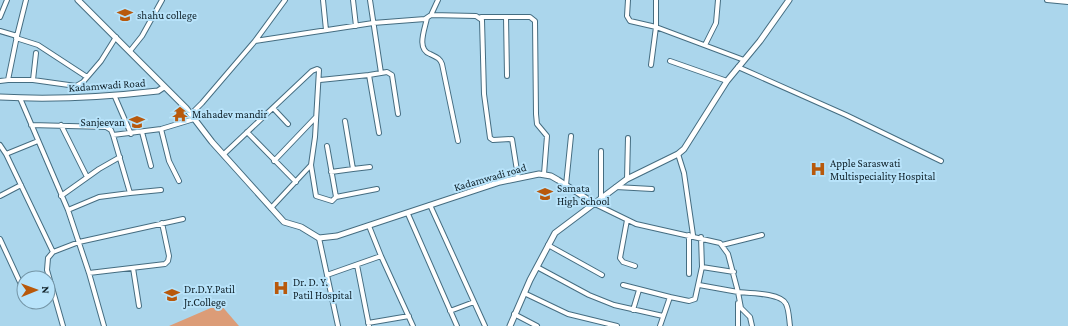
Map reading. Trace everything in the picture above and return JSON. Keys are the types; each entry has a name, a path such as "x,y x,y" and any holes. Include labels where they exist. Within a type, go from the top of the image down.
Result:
{"street":[{"path":"0,17 7,0"},
{"path":"8,80 16,37 26,0"},
{"name":"Kadamwadi Road","path":"0,97 115,97 158,91 164,87 78,0"},
{"path":"130,51 142,36 162,0"},
{"path":"113,135 131,134 161,129 193,116 207,97 255,41 285,0"},
{"path":"323,0 326,30"},
{"path":"353,0 356,26"},
{"path":"370,0 381,73"},
{"path":"438,0 429,17 422,43 423,48 428,54 440,60 442,64 458,141"},
{"path":"628,0 628,20 656,27 744,60"},
{"path":"651,65 656,27 656,0"},
{"path":"705,45 716,23 718,0"},
{"path":"510,326 524,292 548,245 562,227 627,179 678,154 684,149 727,81 789,0"},
{"path":"1047,0 1068,2"},
{"path":"255,41 429,17 534,18 537,124 547,136 544,174 566,185 595,204 627,220 650,227 701,237 722,245 762,235"},
{"path":"506,17 507,76"},
{"path":"481,18 483,22 484,94 490,138 493,140 512,139 518,177"},
{"path":"0,31 38,45 87,77"},
{"path":"0,81 33,80 76,86 83,82 101,61 116,37"},
{"path":"33,80 36,53"},
{"path":"670,61 727,81"},
{"path":"738,67 846,115 941,161"},
{"path":"224,154 314,69 319,70 320,80 314,154 311,165 316,196 332,201 336,197 377,189"},
{"path":"320,80 387,72 392,75 398,114"},
{"path":"369,74 379,133"},
{"path":"164,87 193,116 224,154 284,222 301,227 319,238 338,326"},
{"path":"115,97 131,134"},
{"path":"20,98 68,210 80,242 104,326"},
{"path":"273,108 288,124"},
{"path":"274,161 316,117"},
{"path":"345,121 353,169"},
{"path":"31,125 106,127 111,130 130,193"},
{"path":"61,125 87,177"},
{"path":"161,129 169,161 179,181"},
{"path":"142,132 151,166"},
{"path":"247,132 296,182"},
{"path":"566,185 571,136"},
{"path":"627,179 628,138"},
{"path":"6,154 38,141"},
{"path":"0,145 6,154 52,252 47,264 48,270"},
{"path":"327,146 336,197"},
{"path":"601,151 601,199"},
{"path":"678,154 684,173 691,235 689,274"},
{"path":"61,196 87,177 120,157"},
{"path":"271,208 311,165"},
{"path":"331,172 370,167"},
{"name":"Kadamwadi road","path":"319,238 337,236 518,177 544,174"},
{"path":"0,196 21,185"},
{"path":"616,187 652,189"},
{"path":"68,210 99,197 161,190"},
{"path":"430,205 485,326"},
{"path":"408,214 457,326"},
{"path":"52,252 80,242 183,219"},
{"path":"627,220 620,258 623,262 635,266"},
{"path":"89,273 164,264 168,261 162,223"},
{"path":"369,226 413,326"},
{"path":"622,285 687,301 694,300 699,285 702,267 701,237"},
{"path":"0,239 16,274"},
{"path":"548,245 602,275"},
{"path":"722,245 728,254 734,272 741,308 750,317 752,326"},
{"path":"327,275 381,256"},
{"path":"356,265 369,325 409,316"},
{"path":"537,267 589,295 634,310 663,316"},
{"path":"702,267 734,272"},
{"path":"133,268 139,306"},
{"path":"699,285 738,292 770,295 783,300 786,304 790,326"},
{"path":"634,310 639,290"},
{"path":"524,292 568,314 605,325 617,326"},
{"path":"738,292 738,326"},
{"path":"660,326 670,297"},
{"path":"56,302 63,326"},
{"path":"450,311 474,302"},
{"path":"514,314 537,326"}],"shaded area":[{"path":"220,304 239,326 169,326"}],"place":[{"name":"shahu college","path":"125,15"},
{"name":"Mahadev mandir","path":"180,114"},
{"name":"Sanjeevan","path":"137,122"},
{"name":"Apple Saraswati Multispeciality Hospital","path":"818,169"},
{"name":"Samata High School","path":"545,194"},
{"name":"Dr. D. Y. Patil Hospital","path":"281,288"},
{"name":"Dr.D.Y.Patil Jr.College","path":"172,295"}]}
